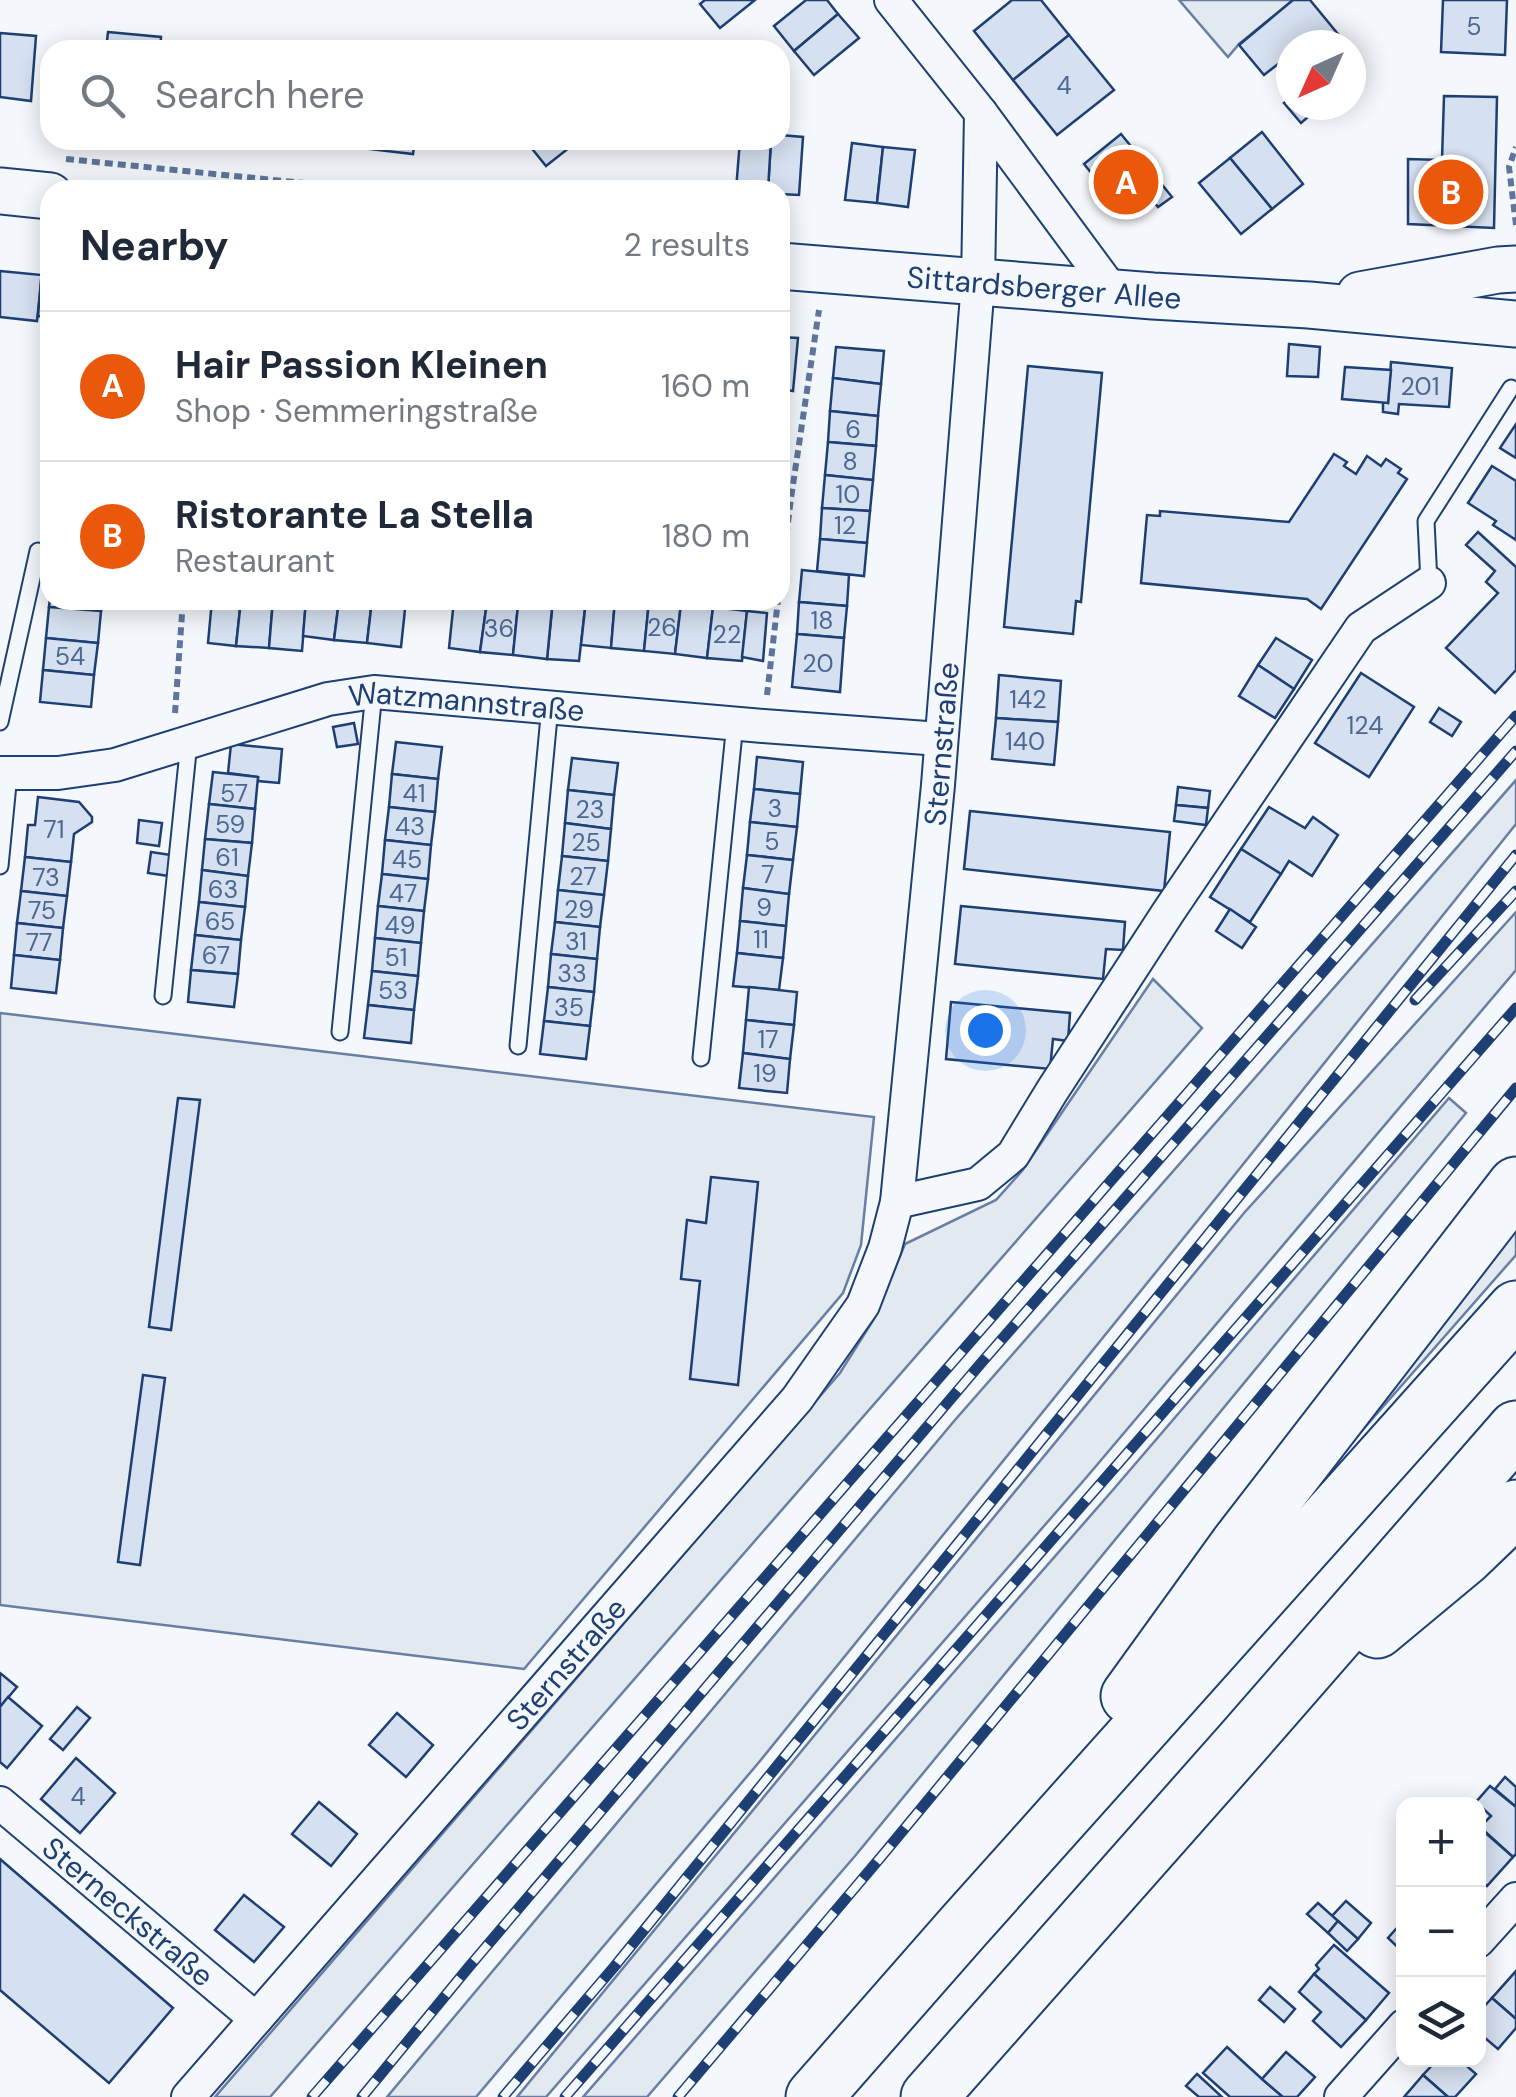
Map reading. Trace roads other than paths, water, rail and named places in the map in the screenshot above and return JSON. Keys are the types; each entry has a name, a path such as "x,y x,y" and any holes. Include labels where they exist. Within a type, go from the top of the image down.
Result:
{"highway":[{"path":"964,1926 1238,1544 1516,1185"},
{"path":"814,2097 1516,1309"},
{"path":"930,2097 1516,1429"},
{"path":"1244,1741 1466,1556 1516,1508"}],"main road":[{"path":"0,191 40,181"},
{"name":"Sittardsberger Allee","path":"790,267 1516,324"},
{"name":"Sittardsberger Allee","path":"1309,305 1516,269"}],"street":[{"path":"891,0 981,112 1114,293"},
{"name":"Sternstraße","path":"188,2097 797,1399 862,1305 885,1248 897,1202 933,836 978,283 981,112"},
{"path":"897,1202 978,1184 1013,1155 1170,910 1361,628 1429,583"},
{"name":"Watzmannstraße","path":"4,773 58,773 114,766 328,698 374,692 940,739"},
{"name":"Sterneckstraße","path":"0,1803 256,2019"},
{"path":"1486,1933 1516,1899"},
{"path":"1341,2097 1396,2035"}],"lane":[{"path":"1429,583 1426,520 1512,388"},
{"path":"0,722 38,551"},
{"path":"340,1032 374,692"},
{"path":"518,1046 550,706"},
{"path":"701,1058 749,725"},
{"path":"164,996 181,744"},
{"path":"0,866 4,773"}],"railway":[{"path":"312,2097 1516,716"},
{"path":"362,2097 982,1362 1516,751"},
{"path":"503,2097 614,1967 1516,855"},
{"path":"1415,1000 1516,891"},
{"path":"565,2097 1516,1008"},
{"path":"678,2097 1516,1088"}],"place":[{"name":"Hair Passion Kleinen","path":"1126,182"},
{"name":"Ristorante La Stella","path":"1451,192"}]}
